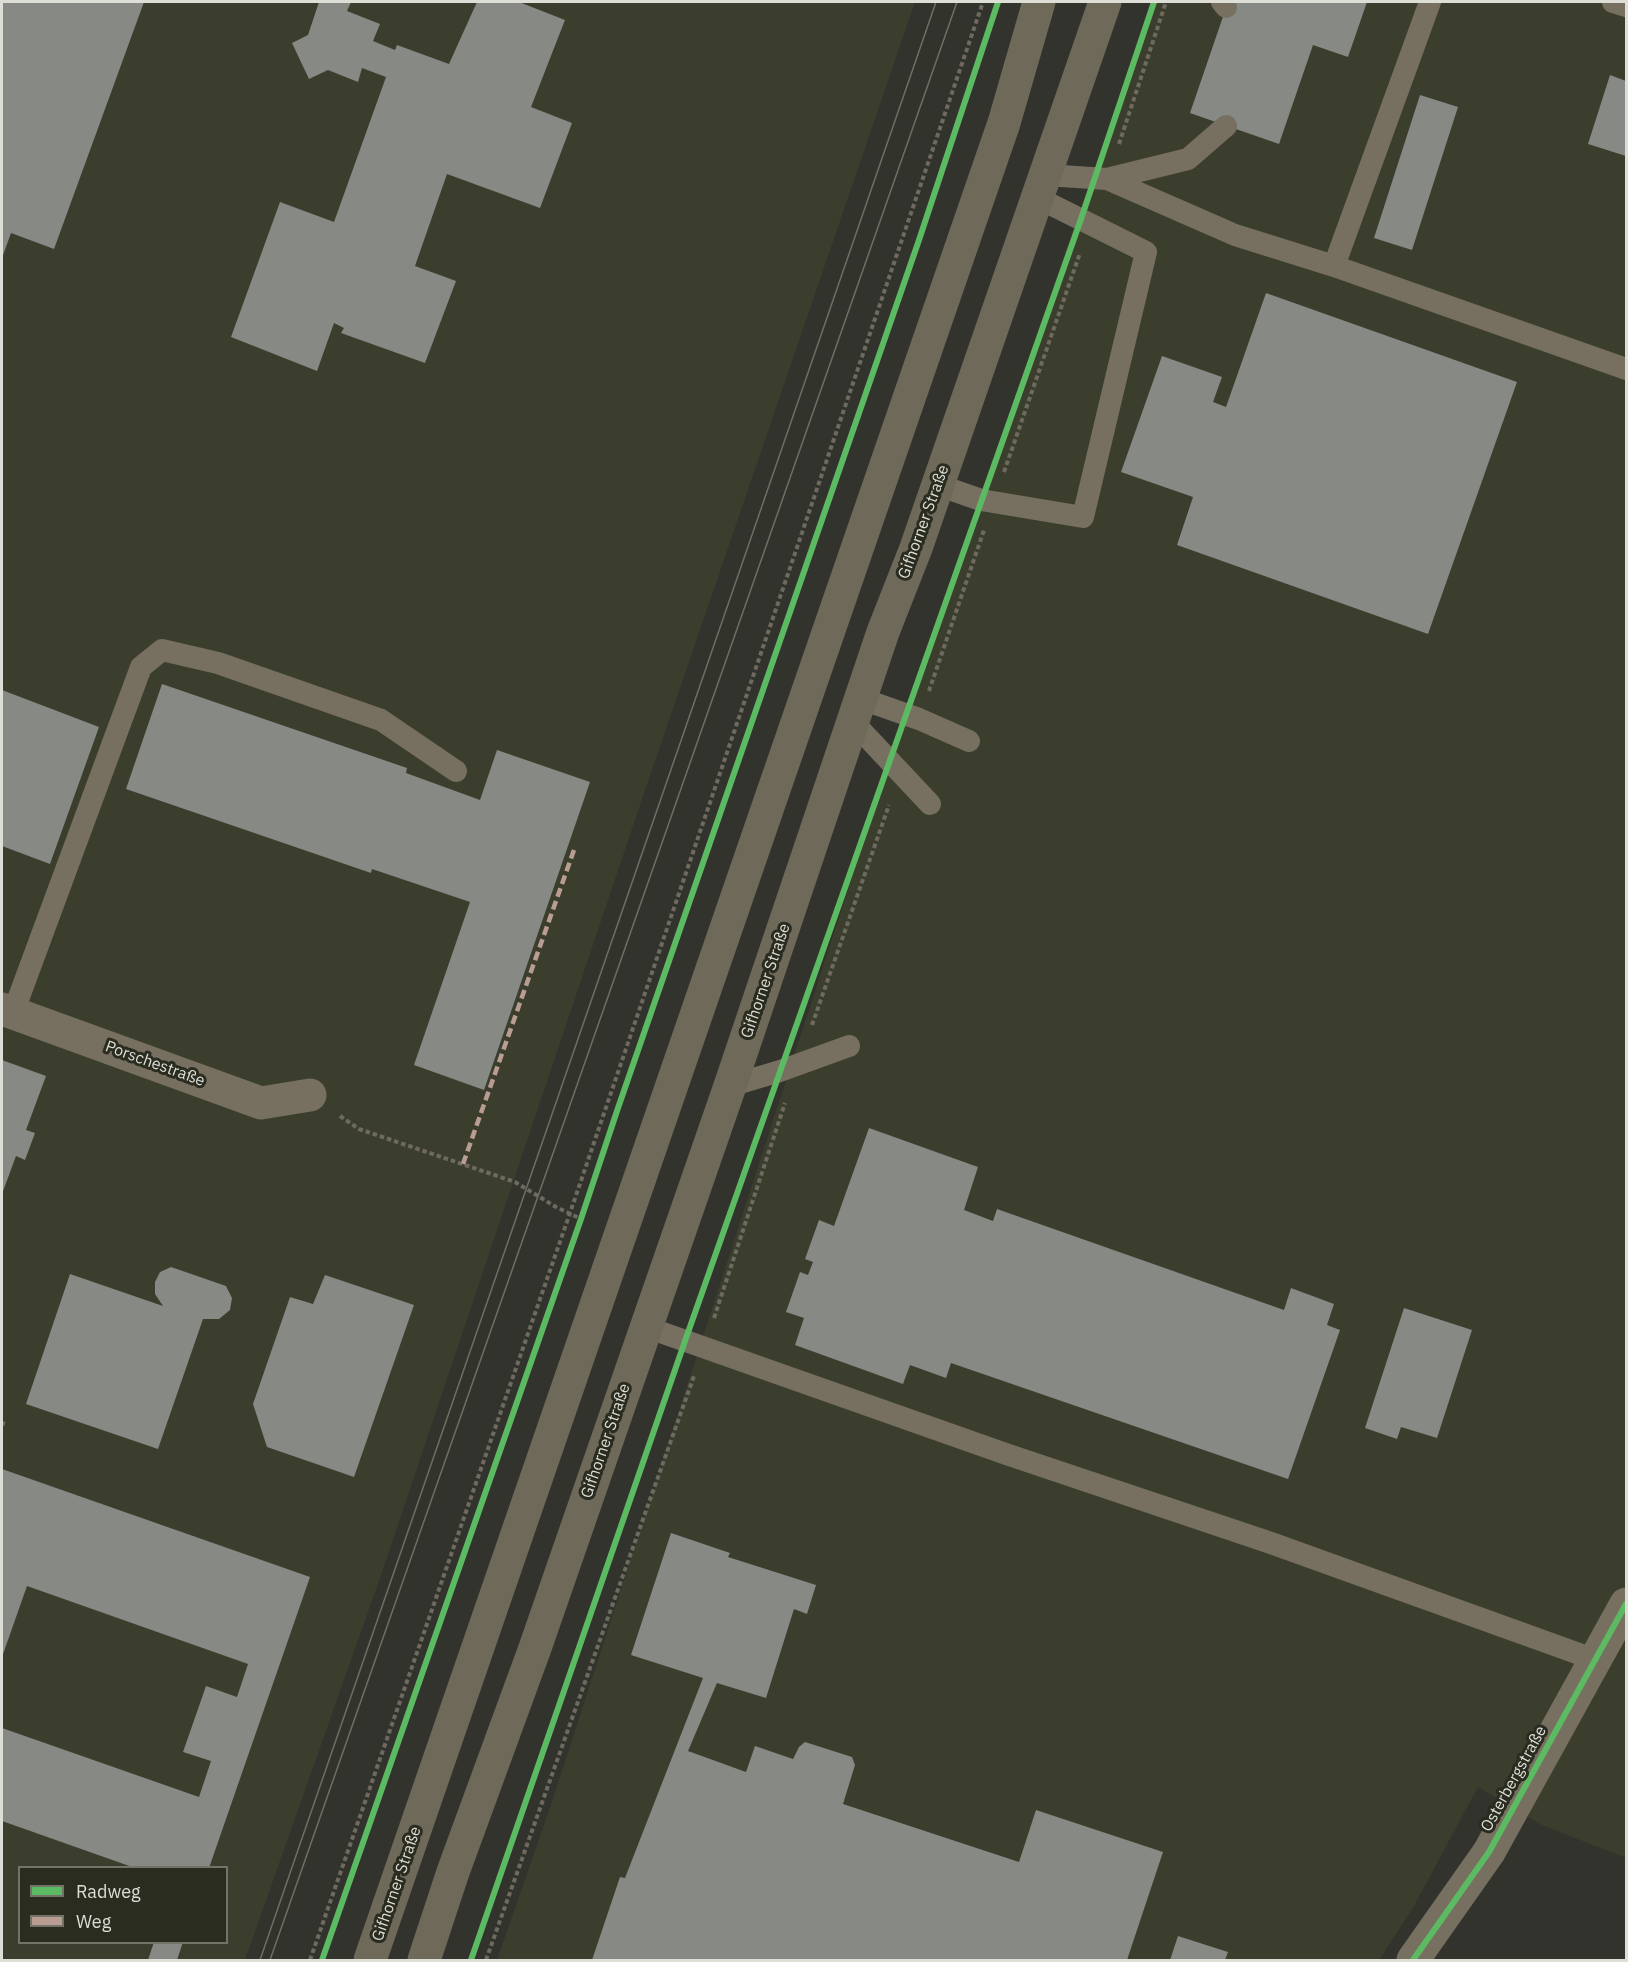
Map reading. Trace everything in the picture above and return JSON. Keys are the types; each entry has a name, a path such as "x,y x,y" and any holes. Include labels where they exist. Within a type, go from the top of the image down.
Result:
{"main road":[{"name":"Gifhorner Straße","path":"370,1960 993,156 1039,2"},
{"name":"Gifhorner Straße","path":"424,1960 730,1086 883,632 916,548 1105,2"}],"street":[{"name":"Porschestraße","path":"7,1011 261,1103 310,1095"},
{"name":"Osterbergstraße","path":"1413,1960 1489,1852 1626,1604"}],"lane":[{"path":"1334,266 1430,2"},
{"path":"1613,2 1626,6"},
{"path":"1042,187 1107,179 1188,159 1226,126"},
{"path":"1107,179 1234,234 1334,266 1626,369"},
{"path":"938,485 981,500 1083,517 1146,252 1090,224 1042,187"},
{"path":"7,1011 141,667 162,650 218,663 381,720 456,771"},
{"path":"858,711 919,718 969,741"},
{"path":"858,711 901,771 930,804"},
{"path":"730,1086 849,1046"},
{"path":"646,1327 1006,1454 1271,1542 1596,1660"}],"path":[{"path":"310,1960 570,1213 983,2"},
{"path":"1107,179 1166,2"},
{"path":"919,718 1090,224"},
{"path":"486,1960 704,1348 798,1064 901,771"},
{"path":"310,1095 359,1129 515,1182 581,1219"},
{"path":"577,1230 585,1208"}],"shaded area":[{"path":"2,2 915,2 642,799 381,1575 245,1960 2,1960"},
{"path":"1152,2 1626,2 1626,1858 1542,1825 1478,1787 1414,1906 1379,1960 497,1960 552,1802 905,714"}],"building":[{"path":"2,2 144,2 54,249 11,233 2,258"},
{"path":"319,2 351,2 347,11 380,24 373,41 395,50 397,45 449,64 477,2 519,2 565,20 531,107 572,123 540,208 447,174 415,266 456,281 425,363 341,333 344,328 334,323 317,371 231,337 280,202 334,222 386,77 362,68 358,82 328,70 309,79 292,43 308,35"},
{"path":"1228,2 1367,2 1348,57 1313,45 1279,144 1190,113"},
{"path":"1610,75 1626,81 1626,156 1588,144"},
{"path":"1420,95 1458,107 1412,250 1374,238"},
{"path":"1266,293 1517,382 1428,634 1177,545 1193,497 1121,472 1162,356 1222,377 1213,402 1226,407"},
{"path":"162,684 407,768 406,773 480,800 497,750 590,782 484,1090 414,1065 470,902 372,869 371,873 126,789"},
{"path":"2,690 99,727 50,864 2,846"},
{"path":"2,1060 46,1076 26,1130 35,1133 25,1160 16,1156 2,1194"},
{"path":"869,1128 978,1167 964,1210 993,1221 997,1209 1284,1310 1291,1288 1334,1304 1327,1325 1340,1330 1288,1479 951,1363 946,1378 910,1365 903,1384 795,1345 804,1318 786,1312 800,1272 808,1275 813,1262 805,1259 819,1220 834,1226"},
{"path":"171,1267 226,1286 232,1298 230,1310 219,1319 203,1319 158,1449 26,1404 70,1274 163,1306 155,1294 155,1282 160,1272"},
{"path":"325,1275 414,1305 354,1477 267,1447 253,1404 290,1297 313,1304"},
{"path":"1404,1308 1472,1330 1437,1438 1401,1427 1397,1439 1365,1428"},
{"path":"2,1469 310,1577 210,1866 129,1866 2,1821 2,1728 199,1797 211,1761 183,1752 206,1686 237,1697 248,1664 27,1586 2,1657"},
{"path":"671,1533 730,1553 728,1557 816,1585 807,1614 794,1609 766,1698 717,1683 688,1751 746,1772 755,1746 793,1759 799,1747 805,1742 852,1757 855,1765 843,1804 1019,1862 1036,1810 1163,1852 1127,1960 592,1960 620,1877 625,1878 703,1678 631,1655"},
{"path":"1178,1936 1228,1952 1225,1960 1170,1960"},
{"path":"153,1944 182,1944 177,1960 148,1960"}],"tram line":[{"path":"260,1960 936,2"},
{"path":"270,1960 957,2"}],"marked path":[{"path":"463,1164 574,850"}],"cycle path":[{"path":"322,1960 581,1219 919,240 998,2"},
{"path":"471,1960 685,1341 1081,219 1154,2"},
{"path":"1413,1960 1489,1852 1626,1604"}]}
